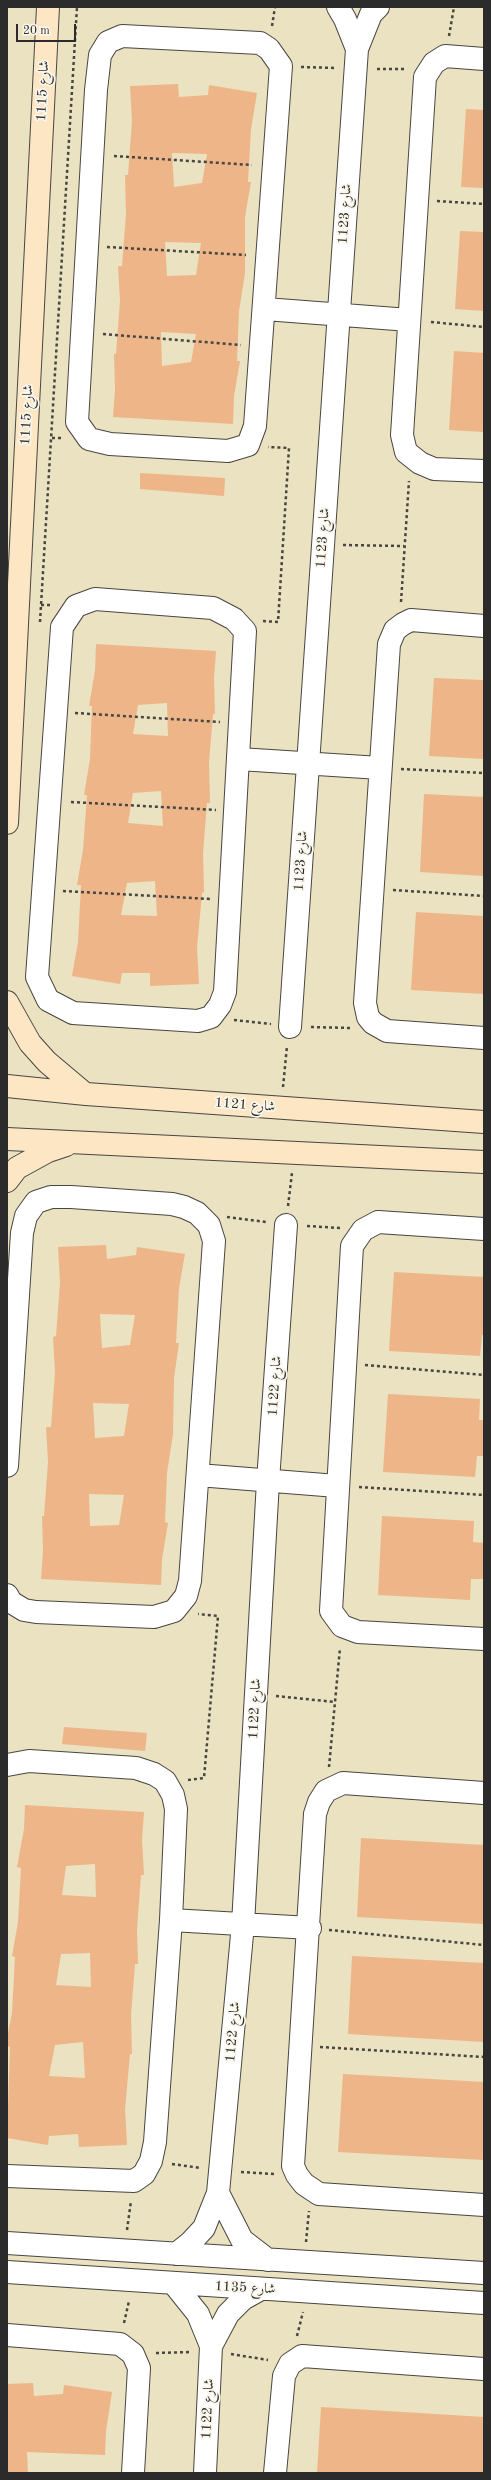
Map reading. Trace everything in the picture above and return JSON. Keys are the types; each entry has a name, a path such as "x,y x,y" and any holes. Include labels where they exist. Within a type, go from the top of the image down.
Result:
{"street":[{"name":"شارع 1115","path":"7,823 48,7"},
{"name":"شارع 1123","path":"338,7 345,18 357,49"},
{"name":"شارع 1123","path":"290,1027 357,49 362,32 372,14 378,7"},
{"path":"122,36 260,43 269,49 282,66 269,256 255,426 248,445 228,451 110,444 89,438 77,422 93,154 100,55 108,42 122,36"},
{"path":"484,59 445,56 434,63 428,70 423,86 402,435 406,452 410,457 434,469 484,471"},
{"path":"265,309 409,320"},
{"path":"95,599 213,608 234,619 245,631 225,992 220,1005 211,1017 198,1021 184,1021 73,1013 48,1000 37,977 56,712 62,627 76,606 95,599"},
{"path":"484,626 416,620 407,622 399,627 389,644 365,1003 368,1016 373,1023 393,1032 484,1038"},
{"path":"239,759 380,768"},
{"path":"7,1002 16,1021 34,1048 65,1079 86,1094"},
{"name":"شارع 1121","path":"7,1086 86,1094 484,1122"},
{"path":"7,1139 484,1162"},
{"path":"7,1181 17,1168 31,1160 48,1151 75,1143"},
{"path":"7,1466 22,1233 26,1216 36,1202 52,1197 71,1197 184,1207 197,1213 209,1225 214,1241 190,1581 186,1596 174,1611 154,1617 36,1612 24,1610 11,1602 7,1595"},
{"path":"484,1229 378,1222 363,1230 352,1246 331,1611 342,1626 358,1632 484,1640"},
{"name":"شارع 1122","path":"176,2254 191,2242 204,2228 218,2193 243,1924 268,1481 286,1225"},
{"path":"198,1475 337,1486"},
{"path":"7,1765 29,1761 136,1768 154,1774 165,1781 173,1795 176,1809 171,1920 155,2142 151,2161 144,2174 134,2181 120,2182 7,2176"},
{"path":"484,1793 343,1783 326,1791 319,1802 315,1814 310,1928 294,2166 297,2175 304,2184 319,2194 484,2205"},
{"path":"171,1920 310,1928"},
{"path":"218,2193 242,2240 268,2260"},
{"name":"شارع 1135","path":"7,2243 484,2273"},
{"name":"شارع 1135","path":"7,2272 484,2303"},
{"name":"شارع 1122","path":"174,2284 198,2314 211,2346 205,2473"},
{"name":"شارع 1122","path":"211,2346 228,2314 243,2299 261,2289"},
{"path":"7,2335 120,2344 133,2354 139,2368 133,2473"},
{"path":"275,2473 284,2376 290,2364 302,2356 484,2369"}],"path":[{"path":"40,629 77,7"},
{"path":"445,56 454,7"},
{"path":"93,154 275,167"},
{"path":"416,199 484,204"},
{"path":"87,246 269,256"},
{"path":"409,320 484,327"},
{"path":"82,332 262,347"},
{"path":"234,619 278,622 289,448 248,445"},
{"path":"399,627 410,457"},
{"path":"322,545 404,546"},
{"path":"56,712 241,724"},
{"path":"380,768 484,773"},
{"path":"50,801 236,811"},
{"path":"43,889 230,900"},
{"path":"372,889 484,896"},
{"path":"280,1108 290,1027"},
{"path":"286,1225 294,1154"},
{"path":"345,1364 484,1375"},
{"path":"337,1486 484,1495"},
{"path":"165,1781 204,1778 218,1616 174,1611"},
{"path":"326,1791 342,1626"},
{"path":"256,1694 335,1702"},
{"path":"310,1928 484,1945"},
{"path":"302,2045 484,2058"}],"building":[{"path":"178,84 179,97 208,95 209,85 257,93 251,129 248,182 251,182 245,217 245,273 239,311 237,361 240,361 234,396 233,424 113,417 115,390 114,354 116,354 120,301 118,266 122,266 126,214 125,175 128,175 132,121 130,86","holes":["172,153 207,154 202,183 174,187","165,242 201,243 196,275 167,276","161,332 196,334 191,362 162,366"]},
{"path":"466,109 484,110 484,188 461,187"},
{"path":"460,231 484,232 484,311 455,309"},
{"path":"454,351 484,353 484,432 449,430"},
{"path":"140,473 225,478 224,496 140,489"},
{"path":"96,644 216,651 214,678 215,714 213,714 209,763 210,803 207,803 203,853 204,892 202,893 197,948 199,984 150,986 150,973 122,973 120,984 72,976 78,942 81,885 77,885 83,850 87,795 84,795 90,759 92,706 89,706 95,671","holes":["167,703 168,736 133,734 138,705","161,791 163,826 128,823 133,793","155,881 157,916 121,915 127,883"]},
{"path":"434,678 484,680 484,759 429,756"},
{"path":"424,794 484,797 484,876 420,872"},
{"path":"416,912 484,916 484,994 411,990"},
{"path":"106,1245 107,1259 136,1255 137,1247 185,1254 179,1288 176,1343 179,1343 174,1378 173,1434 167,1473 165,1522 168,1523 162,1559 161,1585 41,1579 43,1551 42,1516 44,1516 48,1462 46,1427 51,1427 55,1372 53,1337 56,1336 60,1283 58,1247","holes":["100,1314 135,1315 130,1345 102,1348","93,1403 129,1404 124,1436 95,1438","89,1494 124,1495 119,1525 90,1526"]},
{"path":"394,1272 484,1277 484,1335 482,1335 480,1356 389,1351"},
{"path":"388,1394 480,1399 479,1420 484,1420 484,1456 477,1456 475,1477 383,1472"},
{"path":"382,1516 474,1521 473,1542 484,1543 484,1579 471,1579 470,1600 378,1595"},
{"path":"64,1727 147,1733 145,1751 62,1744"},
{"path":"25,1805 144,1812 142,1840 144,1875 141,1875 137,1929 138,1964 135,1964 131,2015 132,2054 130,2054 125,2109 127,2145 79,2147 78,2134 49,2136 48,2145 7,2138 10,2047 7,2046 7,2038 12,2013 15,1957 12,1956 18,1922 21,1868 17,1867 24,1829","holes":["95,1864 96,1897 62,1895 66,1866","90,1953 91,1987 56,1985 61,1954","83,2042 85,2078 49,2076 55,2045"]},
{"path":"361,1838 484,1845 484,1924 357,1917"},
{"path":"352,1956 484,1963 484,2042 348,2034"},
{"path":"343,2074 484,2082 484,2160 338,2152"},
{"path":"33,2383 34,2396 63,2394 64,2385 112,2392 106,2431 105,2455 27,2452 28,2473 7,2473 7,2384"},
{"path":"321,2407 484,2417 484,2473 317,2473"}]}
